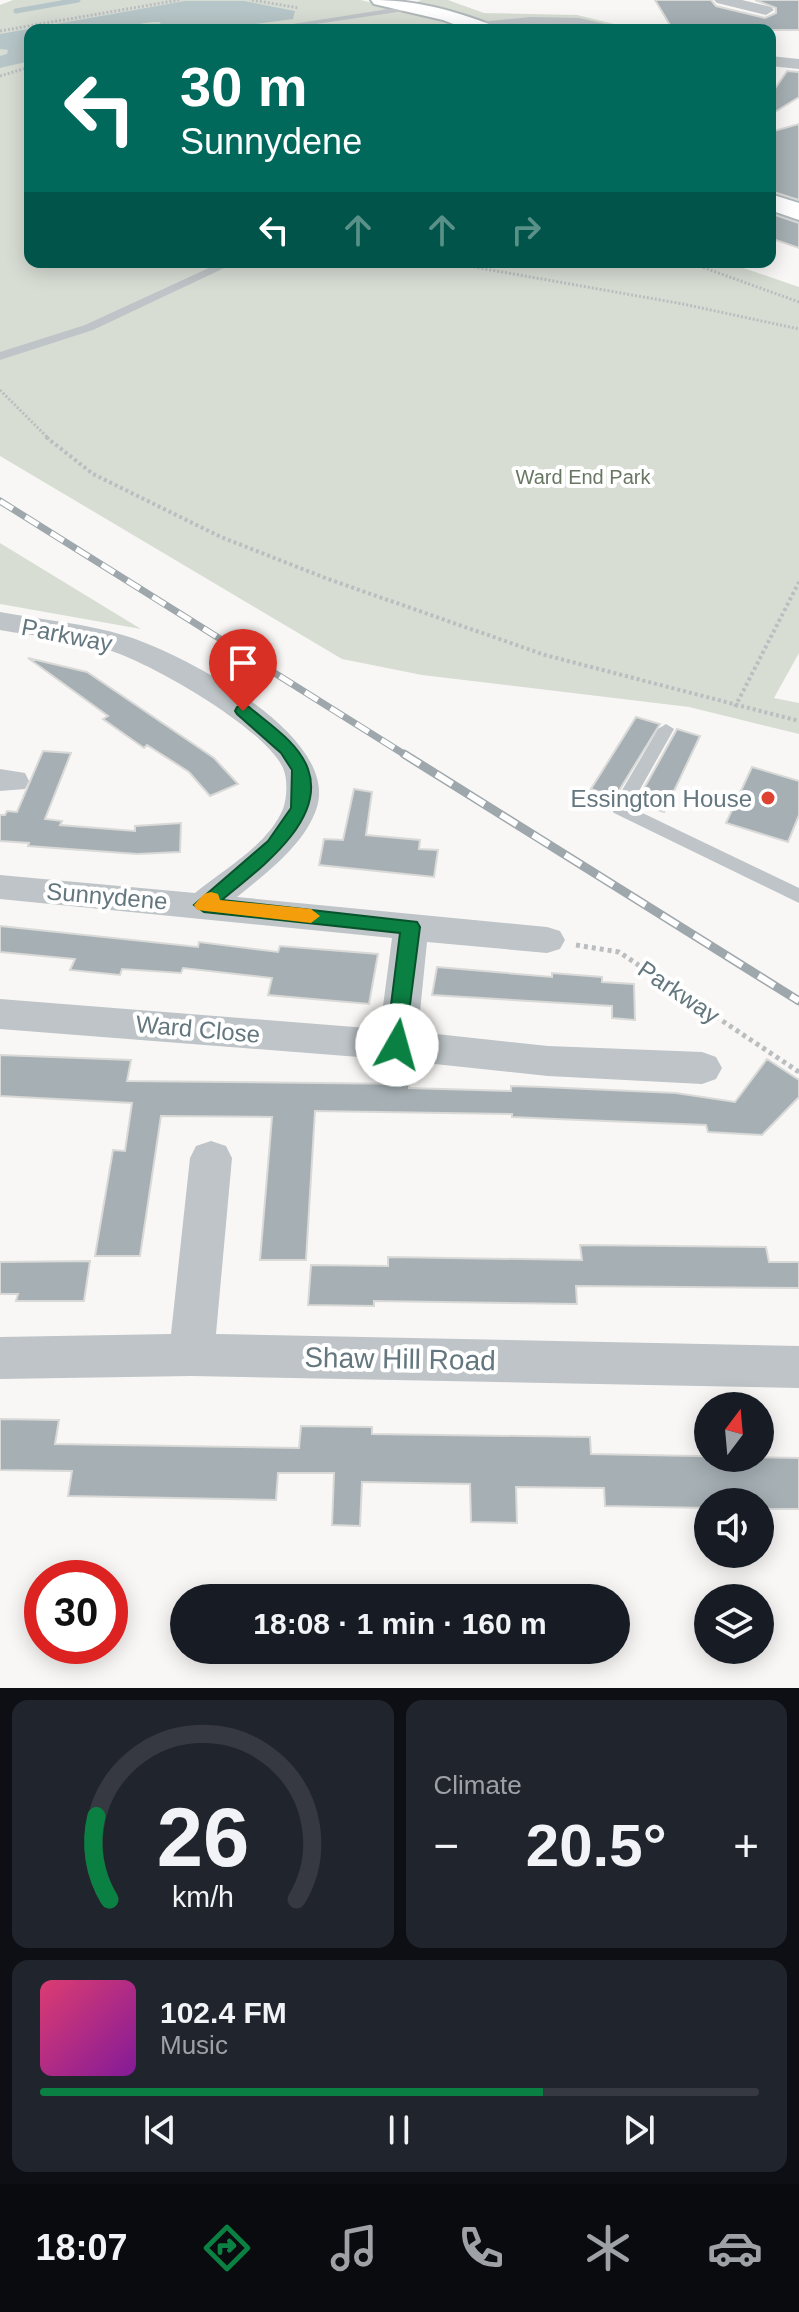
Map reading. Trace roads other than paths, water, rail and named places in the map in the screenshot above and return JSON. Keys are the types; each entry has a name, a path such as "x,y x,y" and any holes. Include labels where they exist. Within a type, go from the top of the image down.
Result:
{"main road":[{"path":"402,3 471,24"},
{"path":"776,204 798,211"}],"street":[{"path":"722,0 766,10"},
{"path":"514,24 545,20 585,24"},
{"path":"776,62 799,64"},
{"name":"Parkway","path":"0,621 116,643 197,683 243,711 287,749 300,770 300,808 275,845 204,905"},
{"name":"Sunnydene","path":"0,887 547,940"},
{"path":"397,1045 411,927"},
{"name":"Ward Close","path":"0,1014 397,1045 548,1061 702,1068"},
{"path":"191,1355 211,1158"},
{"name":"Shaw Hill Road","path":"0,1358 191,1355 799,1367"}],"lane":[{"path":"290,24 402,3"},
{"path":"0,356 136,308 219,268"},
{"path":"666,729 620,809 799,896"}],"waterway":[{"path":"16,11 78,0"}],"railway":[{"path":"0,501 407,756"},
{"path":"404,754 799,1001"}],"place":[{"name":"Essington House","path":"768,798"}],"park label":[{"name":"Ward End Park","path":"583,477"}]}
